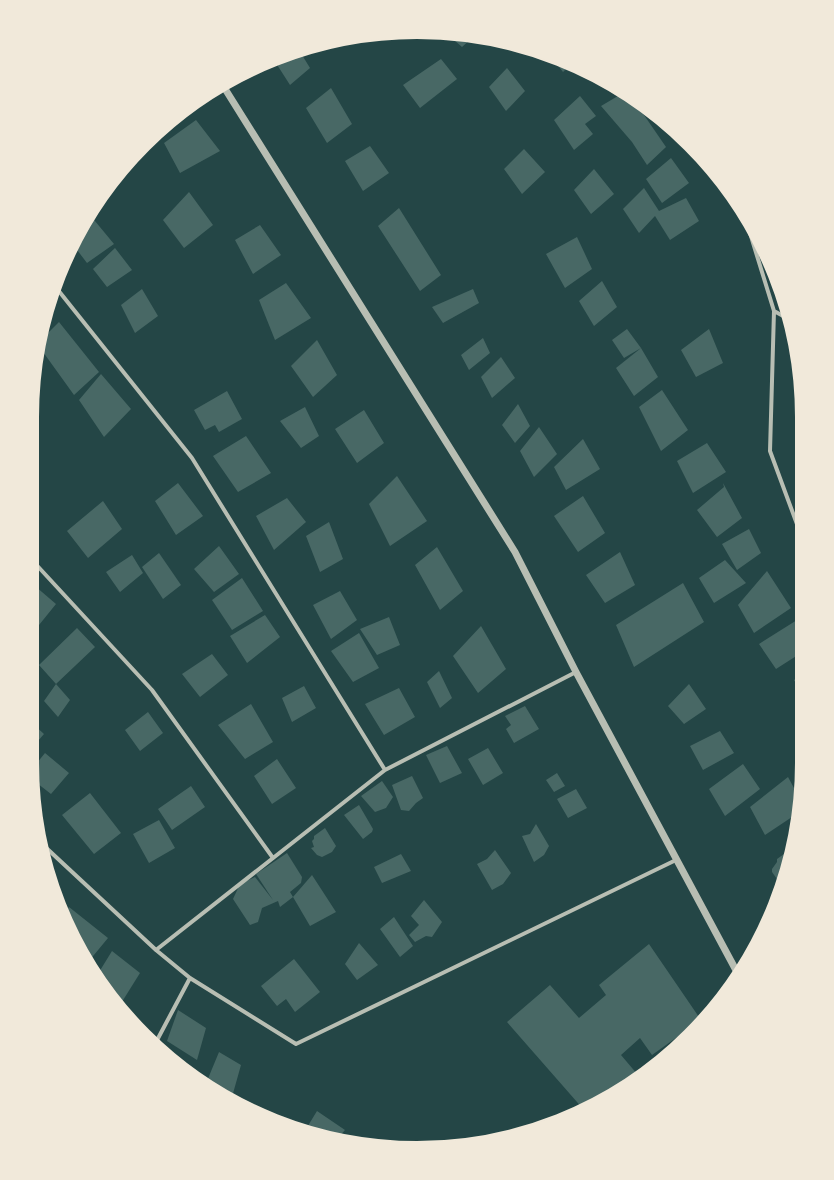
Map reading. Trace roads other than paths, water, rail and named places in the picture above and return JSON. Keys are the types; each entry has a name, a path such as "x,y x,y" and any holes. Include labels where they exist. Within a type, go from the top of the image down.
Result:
{"street":[{"path":"226,90 515,552 576,672 735,969"},
{"path":"752,241 774,311 770,451 796,521"},
{"path":"59,292 192,458 385,770"},
{"path":"774,311 782,315"},
{"path":"38,567 152,690 273,858"},
{"path":"156,950 385,770 576,672"},
{"path":"48,850 156,950 190,978 296,1044 676,860"},
{"path":"158,1039 190,978"}]}
